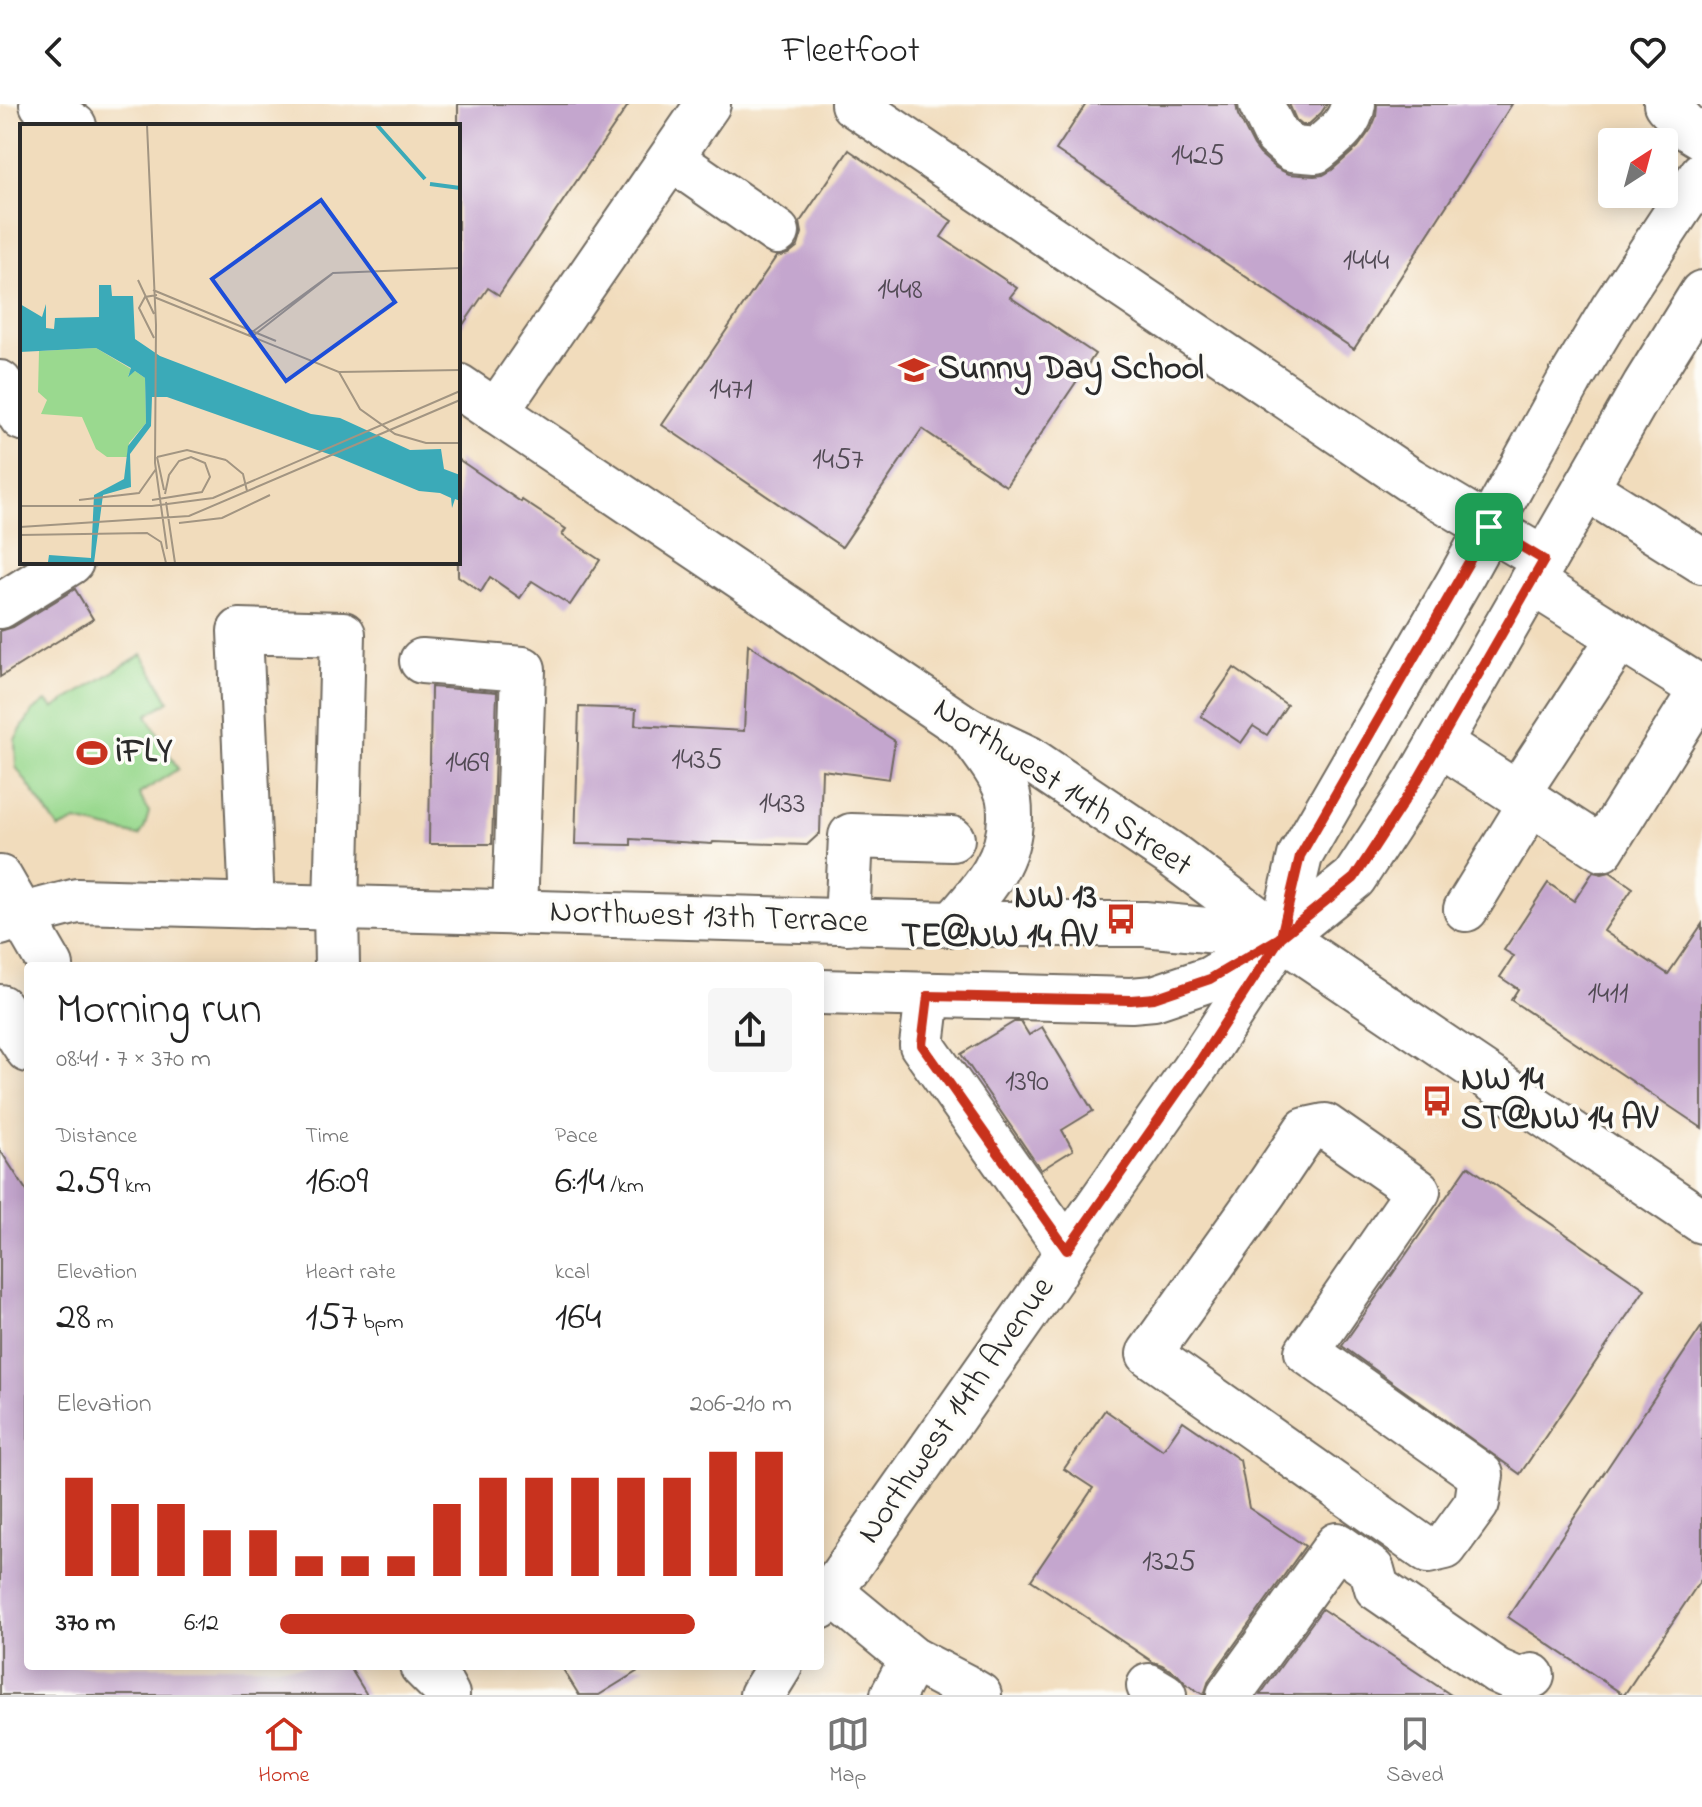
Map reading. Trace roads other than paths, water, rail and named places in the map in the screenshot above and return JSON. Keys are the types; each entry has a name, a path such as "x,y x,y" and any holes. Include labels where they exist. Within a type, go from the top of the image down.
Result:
{"street":[{"path":"496,412 708,104"},
{"path":"853,104 1410,480 1489,527 1620,637 1702,689 1602,849 1439,743"},
{"path":"1261,104 1276,135 1292,149 1316,151 1339,132 1351,116 1353,104"},
{"path":"1666,104 1689,129 1702,137"},
{"path":"672,159 777,232"},
{"name":"Northwest 14th Avenue","path":"1281,937 1300,856 1570,380 1612,310 1702,174"},
{"name":"Northwest 14th Avenue","path":"825,1599 1051,1278 1281,937 1354,878 1416,783 1645,385 1702,293"},
{"path":"0,383 20,415"},
{"name":"Northwest 14th Street","path":"460,387 967,729 1028,758 1172,855 1281,937 1702,1221"},
{"path":"1586,488 1702,561"},
{"path":"0,606 68,564"},
{"path":"252,906 240,631 343,634 337,962"},
{"path":"1466,909 1524,798 1620,637"},
{"path":"422,661 523,669 515,913"},
{"path":"953,924 995,874 1010,829 1008,794 967,729"},
{"path":"847,922 851,836 952,839"},
{"path":"0,878 11,919 48,962"},
{"name":"Northwest 13th Terrace","path":"11,919 77,901 847,922 1144,924 1281,937"},
{"name":"Northwest 13th Terrace","path":"824,992 1131,1000 1154,998 1210,979 1281,937"},
{"path":"0,993 24,988"},
{"path":"928,996 922,1045 1067,1250"},
{"path":"0,1007 24,1044"},
{"path":"1325,1126 1418,1191 1307,1352 1481,1475 1477,1503 1445,1547 1428,1551 1363,1505 1149,1354 1306,1130 1325,1126"},
{"path":"1229,1695 1363,1505"},
{"path":"1337,1545 1372,1570 1389,1566 1426,1588 1532,1665 1545,1686"},
{"path":"825,1599 903,1677 964,1686 979,1695"},
{"path":"762,1695 778,1670"}],"place":[{"name":"Sunny Day School","path":"914,370"},
{"name":"iFLY","path":"92,753"},
{"name":"NW 13 TE@NW 14 AV","path":"1121,919"},
{"name":"NW 14 ST@NW 14 AV","path":"1437,1101"}]}
